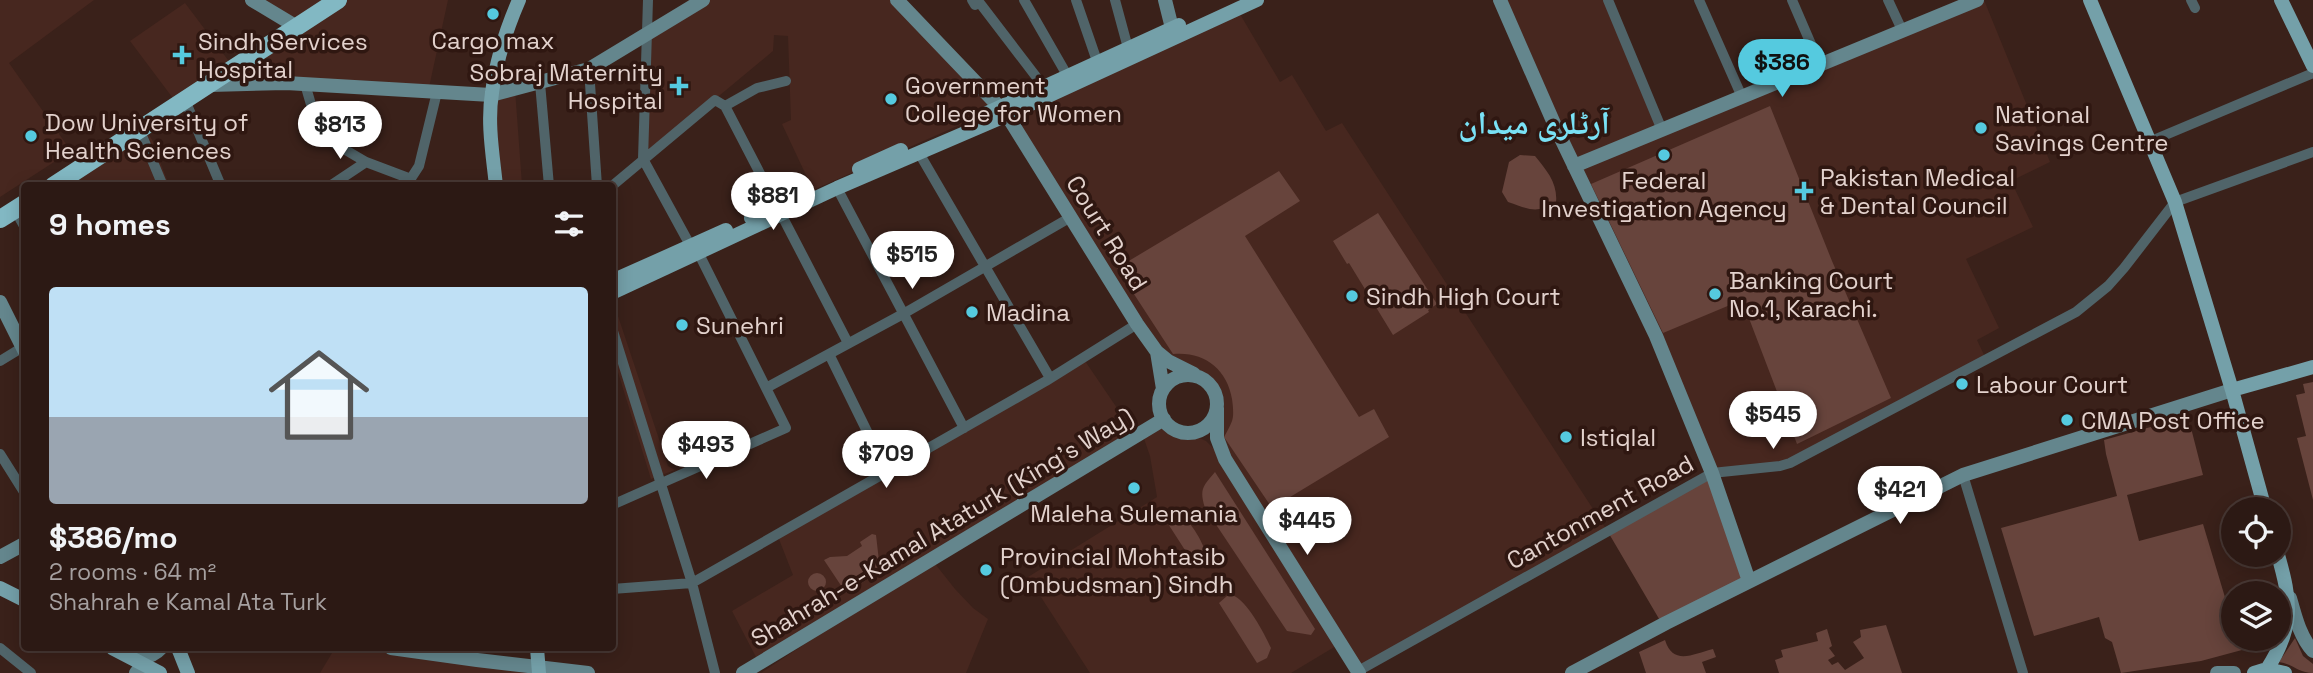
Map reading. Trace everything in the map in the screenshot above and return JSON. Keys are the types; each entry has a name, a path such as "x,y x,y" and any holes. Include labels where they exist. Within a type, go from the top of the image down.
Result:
{"highway":[{"path":"59,182 338,0"}],"main road":[{"path":"252,0 297,27"},
{"path":"496,182 491,95 504,37 519,0"},
{"name":"Court Road","path":"897,0 1003,111 1157,352 1163,389"},
{"path":"1165,0 1172,28"},
{"path":"779,210 919,153 1067,75 1234,0"},
{"path":"616,279 694,249 1257,0"},
{"path":"1500,0 1574,166 1656,336 1712,473 1749,581"},
{"path":"1574,166 1977,0"},
{"path":"2090,0 2175,202 2262,497"},
{"path":"2281,0 2313,66"},
{"path":"210,85 305,84 491,95 589,69 697,2"},
{"path":"616,291 694,249"},
{"path":"0,302 21,343"},
{"path":"1157,352 1167,361 1210,383 1215,392 1217,438 1225,460 1358,672"},
{"path":"1572,673 1749,581 1963,475 2233,394 2313,367"},
{"path":"1198,376 1182,375 1173,378 1159,398 1160,412 1178,431 1206,441 1225,460"},
{"path":"2233,394 2313,377"},
{"path":"1188,433 1209,424 1217,408"},
{"name":"Shahrah-e-Kamal Ataturk (King's Way)","path":"743,673 1164,419"},
{"path":"1,555 21,545"},
{"path":"0,588 21,597"},
{"path":"2291,601 2300,630 2313,651"},
{"path":"121,651 147,660"},
{"path":"130,651 147,660 160,673"},
{"path":"179,651 188,673"},
{"path":"411,651 539,670 587,673"},
{"path":"537,651 539,670"},
{"path":"2260,671 2275,651"},
{"path":"2260,671 2285,673"},
{"path":"2217,673 2230,673"}],"street":[{"path":"616,503 786,428 694,249 643,159 648,0"},
{"path":"972,0 975,5 979,2 1044,87"},
{"path":"1024,0 1067,75"},
{"path":"1076,0 1097,61"},
{"path":"1115,0 1128,48"},
{"path":"1608,0 1662,130"},
{"path":"1699,0 1742,97"},
{"path":"1792,0 1820,65"},
{"path":"1888,0 1902,30"},
{"path":"589,69 597,182"},
{"path":"2151,141 2313,74"},
{"path":"725,106 757,88 777,81 786,81"},
{"path":"540,83 549,182"},
{"path":"305,84 320,135 366,162 408,182 419,166 437,92"},
{"path":"185,100 218,182"},
{"path":"616,183 715,100 725,106 848,343"},
{"path":"140,131 161,182"},
{"path":"2175,202 2313,152"},
{"path":"919,153 1050,379"},
{"path":"336,182 366,162"},
{"path":"837,188 964,428"},
{"name":"Cantonment Road","path":"1358,672 1712,473 1790,463 2076,312 2108,286 2175,202"},
{"path":"766,388 903,314 1071,217"},
{"path":"616,589 692,583 1050,379 1137,324"},
{"path":"616,340 692,583 715,673"},
{"path":"0,361 21,350"},
{"path":"829,354 887,472"},
{"path":"0,454 21,487"},
{"path":"1963,475 2023,673"},
{"path":"0,648 31,673"}],"shaded area":[{"name":"Dow University of Health Sciences","path":"0,0 94,0 9,63 71,151 0,197"},
{"path":"252,0 448,0 428,92 216,80 178,105 130,41 185,3 234,68 297,27"},
{"name":"Government College for Women","path":"688,0 897,0 1000,107 813,190 782,124 791,120 788,36 774,35 773,51 643,159 647,32 688,9"},
{"path":"1500,0 1608,0 1663,130 1977,0 1984,0 2050,162 2011,181 2033,227 1966,259 1999,328 1977,340 1986,359 1790,463 1712,473"},
{"name":"Sindh High Court","path":"1237,9 1280,82 1292,75 1326,131 1342,123 1608,532 1358,670 1341,643 1291,673 1090,673 1028,577 1157,497 1150,456 1142,433 1163,422 1206,441 1223,458 1209,424 1215,416 1217,398 1210,383 1168,361 1007,115"},
{"path":"515,89 522,182 498,182 491,95"},
{"path":"1770,106 1891,398 1797,444 1742,300 1663,333 1591,184"},
{"path":"145,128 158,150 157,154 168,182 59,182"},
{"path":"1520,155 1535,156 1544,167 1553,183 1556,203 1537,209 1508,202 1502,192 1509,162"},
{"path":"1279,171 1300,201 1245,236 1359,417 1374,409 1389,437 1272,508 1224,437 1233,413 1232,399 1225,378 1204,359 1194,355 1173,354 1117,268"},
{"path":"1378,213 1437,304 1393,335 1333,241"},
{"path":"616,310 668,466 675,470 651,479 616,366"},
{"path":"1083,358 1136,436 757,659 732,611 793,575 777,534"},
{"path":"2313,382 2313,500 2297,438 2306,436 2296,395 2305,393 2303,384"},
{"path":"2183,418 2186,425 2190,424 2203,475 2127,495 2139,541 2203,524 2221,584 2221,651 2238,651 2201,661 2121,673 2112,642 2105,638 2099,617 2034,636 2001,528 2117,496 2104,440"},
{"path":"1215,472 1315,629 1311,635 1287,631 1205,508 1203,488"},
{"path":"1712,473 1749,581 1665,629 1608,532"},
{"path":"1173,512 1189,523 1206,552 1192,561 1163,516"},
{"path":"872,534 876,535 879,561 884,569 846,593 824,560 847,556 862,546 860,542"},
{"path":"932,560 973,608 988,619 966,673 761,673"},
{"path":"817,573 823,576 826,582 823,588 817,591 811,588 808,582 811,576"},
{"path":"1232,595 1249,610 1271,648 1267,658 1257,663 1219,603"},
{"path":"1886,625 1902,673 1779,673 1775,660 1783,657 1781,650 1818,641 1816,633 1827,629 1832,646 1829,648 1835,656 1828,660 1832,665 1838,662 1845,670 1864,658 1853,642 1861,637 1860,630"},
{"path":"2295,638 2303,656 2313,664 2313,673 2279,662 2286,651 2291,651"},
{"path":"1665,640 1678,656 1713,649 1716,657 1702,662 1706,673 1646,673 1639,652"},
{"path":"333,651 409,651 539,673 320,673"}],"place":[{"name":"Cargo max","path":"493,14"},
{"name":"Sindh Services Hospital","path":"182,55"},
{"name":"Sobraj Maternity Hospital","path":"679,86"},
{"name":"Government College for Women","path":"891,99"},
{"name":"National Savings Centre","path":"1981,128"},
{"name":"Dow University of Health Sciences","path":"31,136"},
{"name":"Federal Investigation Agency","path":"1664,155"},
{"name":"Pakistan Medical & Dental Council","path":"1804,191"},
{"name":"Banking Court No.1, Karachi.","path":"1715,294"},
{"name":"Sindh High Court","path":"1352,296"},
{"name":"Madina","path":"972,312"},
{"name":"Sunehri","path":"682,325"},
{"name":"Labour Court","path":"1962,384"},
{"name":"CMA Post Office","path":"2067,420"},
{"name":"Istiqlal","path":"1566,437"},
{"name":"Maleha Sulemania","path":"1134,488"},
{"name":"Provincial Mohtasib (Ombudsman) Sindh","path":"986,570"}],"district":[{"name":"آرٹلری میدان","path":"1534,123"}]}
